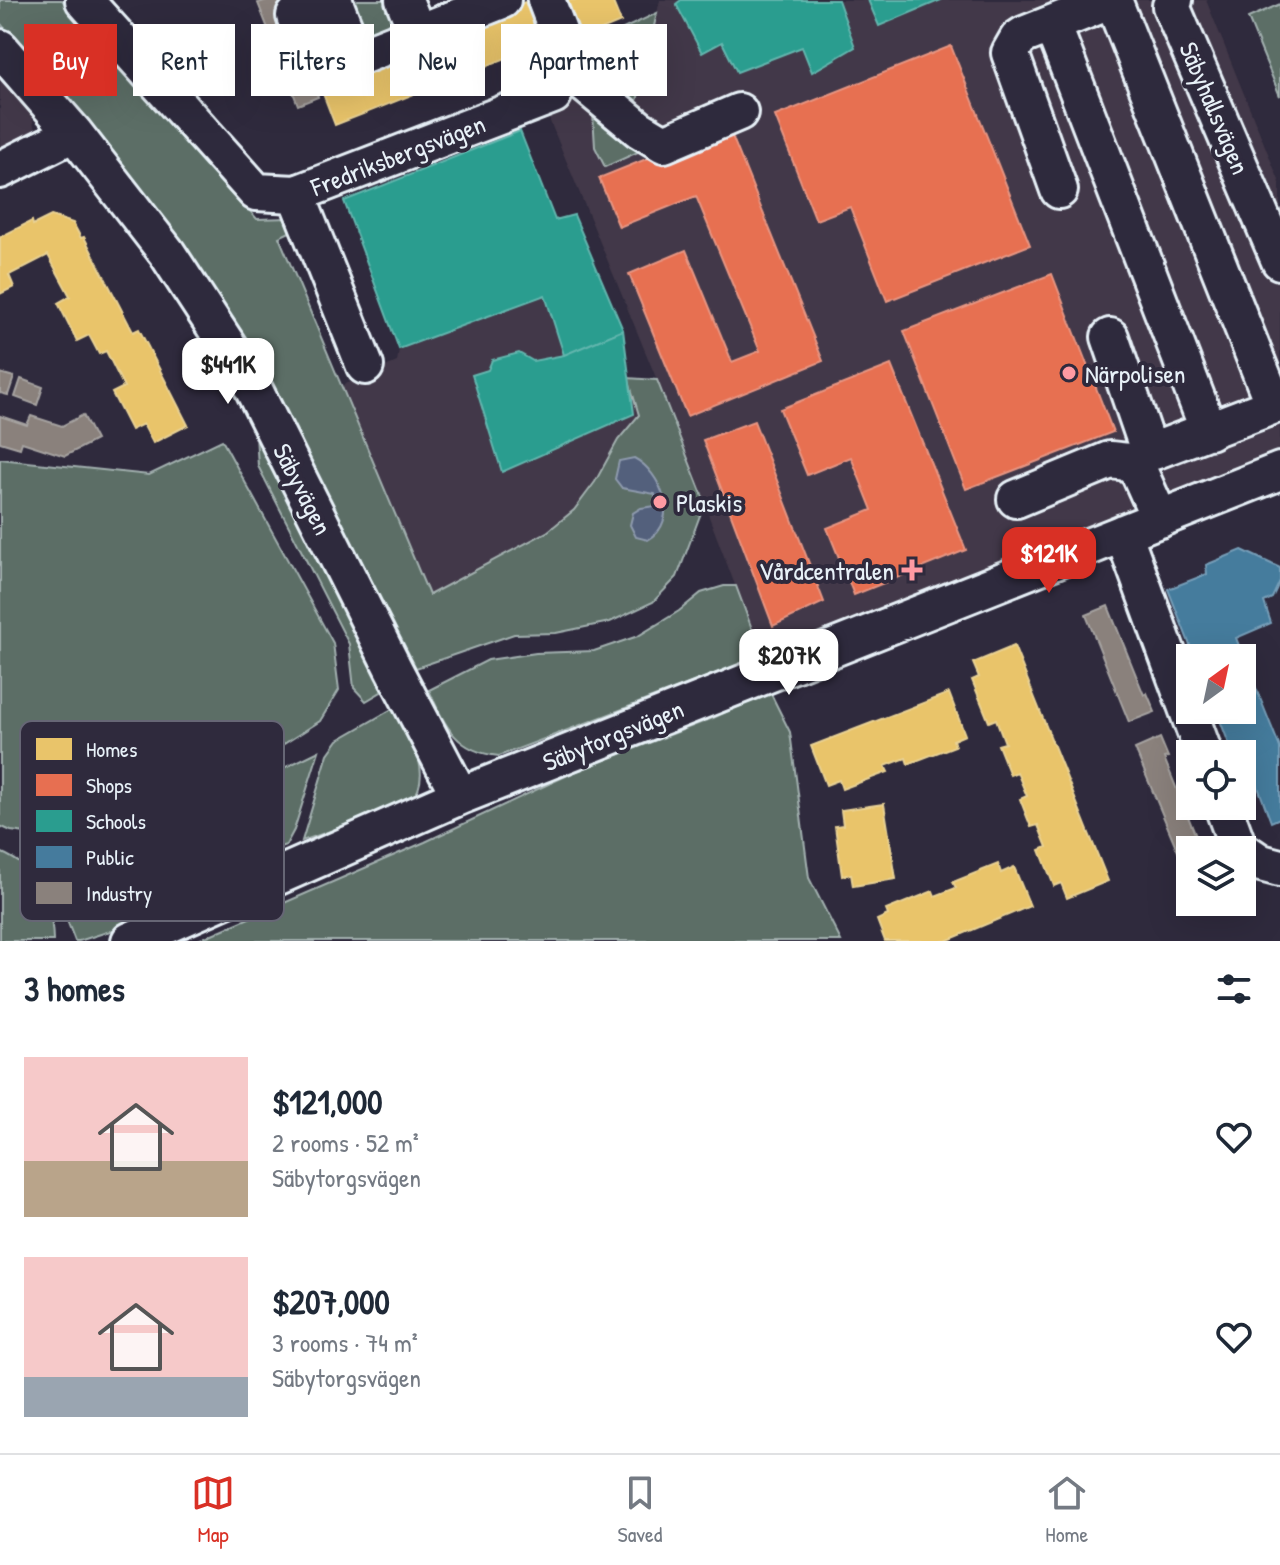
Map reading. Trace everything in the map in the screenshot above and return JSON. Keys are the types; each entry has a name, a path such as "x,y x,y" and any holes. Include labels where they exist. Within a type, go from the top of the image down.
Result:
{"street":[{"name":"Fredriksbergsvägen","path":"84,0 256,192 296,194 550,96"},
{"path":"334,0 295,16 318,73 390,45"},
{"path":"404,0 414,24"},
{"path":"546,0 575,76 639,129 664,144 739,112"},
{"path":"1059,190 1010,53 1018,39 1112,0 1277,404 1154,451 1147,445 1110,337"},
{"path":"441,24 491,2"},
{"name":"Säbyhallsvägen","path":"1169,2 1280,261"},
{"path":"1052,24 1209,431"},
{"name":"Säbyvägen","path":"0,48 74,133 167,253 246,374 460,796"},
{"path":"0,170 74,133"},
{"path":"296,194 365,366"},
{"path":"1016,499 1110,460 1128,462 1139,472 1160,519"},
{"name":"Säbytorgsvägen","path":"284,875 460,796 1280,471"},
{"path":"1123,533 1199,740"},
{"path":"1256,860 1280,868"},
{"name":"Säbytorgsvägen","path":"142,939 182,921"}],"shaded area":[{"path":"660,0 1206,0 1280,183 1280,452 762,656 657,380 540,96 667,96 667,24 634,24 657,13"},
{"path":"0,71 31,110 35,132 0,159"},
{"path":"545,295 565,354 623,330 628,378 639,415 618,440 595,482 574,510 547,532 430,596 341,386 397,362 399,349"}],"green space":[{"path":"0,0 62,0 83,24 24,24 24,51 0,23"},
{"path":"358,0 398,0 408,24 390,24 390,31 374,37 374,24 347,24 341,7"},
{"path":"1280,4 1280,96 1248,18"},
{"path":"657,13 655,24 634,24"},
{"path":"117,62 133,80 133,96 147,96 257,219 289,218 294,230 279,237 429,595 547,532 574,510 595,482 618,440 639,415 628,378 657,380 705,502 677,577 653,602 610,622 556,633 514,634 416,668 276,392 127,171 63,96 117,96"},
{"path":"592,96 649,147 605,167 595,147"},
{"path":"614,96 638,96 633,119"},
{"path":"256,435 386,689 366,701 354,688 349,644 258,466"},
{"path":"222,440 333,643 339,690 320,721 284,744 284,721 20,721 20,832 11,831 0,826 0,459 149,475"},
{"path":"736,586 762,656 499,756 462,743 447,726 429,690 488,660 536,653 594,651 638,636 679,611 701,593"},
{"path":"770,692 790,732 809,878 841,941 196,941 242,921 284,921 284,903 425,842 572,773 713,718"},
{"path":"394,708 413,743 420,767 421,780 410,803 302,841 328,754 338,740"},
{"path":"319,751 294,830 284,846 284,768"},
{"path":"0,852 20,864 20,921 51,921 53,941 0,941"},
{"path":"67,921 142,921 79,941 75,941"}],"water":[{"name":"Plaskis","path":"634,458 652,474 664,497 664,521 658,532 648,540 636,537 630,525 633,513 641,508 656,506 655,494 622,488 615,479 619,461"}],"building: Homes":[{"path":"564,0 612,0 621,22 616,24 574,24"},
{"path":"525,2 534,24 501,24 501,60 485,66 485,24 469,24"},
{"path":"390,55 390,96 409,96 335,125 324,96 374,96 374,61"},
{"path":"51,216 73,223 81,238 84,237 133,332 139,329 188,425 153,443 143,424 131,430 112,393 124,387 106,351 99,354 89,335 77,341 58,303 70,296 48,255 9,275 14,287 0,294 0,237 32,221 33,225"},
{"path":"1014,646 1108,881 1067,898 1061,883 1054,886 1040,850 1047,847 1038,825 1031,827 1020,799 1027,796 1017,772 1010,775 998,745 1005,743 996,719 989,722 972,680 979,677 973,663"},
{"path":"949,693 965,735 953,740 955,746 908,764 906,758 885,766 888,772 842,789 839,780 826,785 811,746"},
{"path":"884,804 896,879 853,886 851,874 842,876 835,826 843,825 841,810"},
{"path":"998,864 1001,873 1014,867 1030,906 946,941 885,941 877,920 888,915 886,910 933,891 935,896 956,888 953,882"}],"building: Shops":[{"path":"951,46 1030,245 887,301 850,207 816,220 775,116"},
{"path":"728,126 823,361 687,416 629,274 686,250 732,362 760,351 696,196 619,227 599,178"},
{"path":"1052,274 1113,432 966,489 904,331"},
{"path":"891,365 966,550 854,595 827,528 872,510 851,457 807,475 780,409"},
{"path":"754,421 824,602 773,626 703,440"}],"building: Schools":[{"path":"681,0 838,0 855,47 812,72 802,47 737,72 722,42 702,53 676,4"},
{"path":"868,0 941,0 879,26"},
{"path":"520,131 555,220 574,215 623,330 564,355 545,295 399,349 344,201"},
{"path":"623,330 634,414 502,472 472,375 488,370 492,360 519,353 533,361 564,355"}],"building: Public":[{"path":"1242,550 1280,568 1280,581 1272,598 1264,602 1271,623 1236,638 1238,644 1190,644 1168,589 1207,574 1206,565"},
{"path":"1256,688 1280,748 1280,818 1271,822 1256,782 1256,740 1228,740 1221,724 1256,724"}],"building: Industry":[{"path":"280,0 289,24 266,24 258,3"},
{"path":"294,96 318,96 318,97 298,105"},
{"path":"0,373 14,377 8,395 0,393"},
{"path":"21,379 43,387 37,405 15,397"},
{"path":"83,415 96,440 65,456 22,442 20,448 0,442 0,416 27,425 31,416 62,426"},
{"path":"1108,606 1144,695 1147,693 1155,712 1129,722 1086,615"},
{"path":"1160,738 1176,787 1176,820 1189,820 1196,836 1176,836 1176,847 1135,749"}],"place":[{"name":"Närpolisen","path":"1069,373"},
{"name":"Plaskis","path":"660,502"},
{"name":"Vårdcentralen","path":"912,570"}]}
